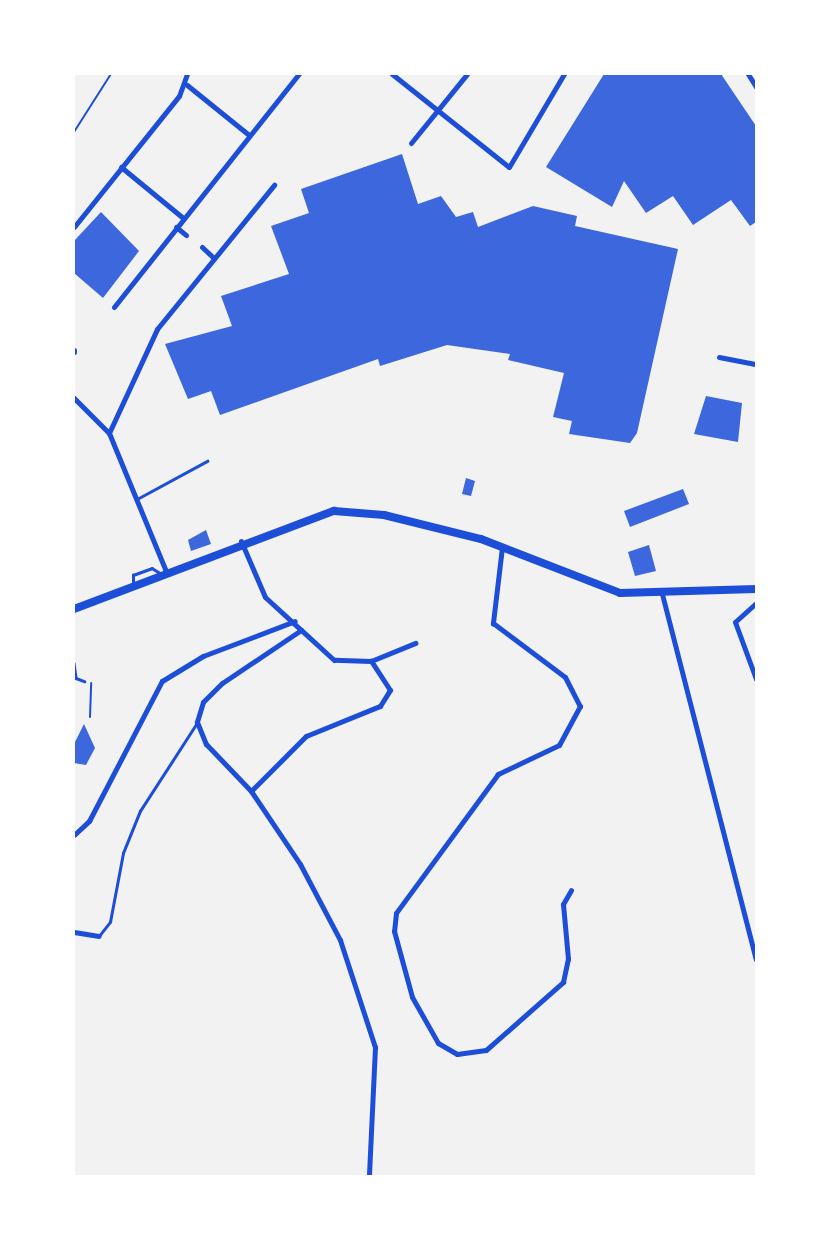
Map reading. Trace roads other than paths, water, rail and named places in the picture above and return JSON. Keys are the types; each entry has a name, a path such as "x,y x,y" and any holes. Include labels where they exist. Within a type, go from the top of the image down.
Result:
{"main road":[{"path":"74,609 312,513 344,510 384,515 502,547 587,584 662,594 757,589"}],"street":[{"path":"74,227 187,85 187,74"},
{"path":"114,307 299,74"},
{"path":"392,74 509,167 564,74"},
{"path":"411,143 467,74"},
{"path":"748,74 757,87"},
{"path":"187,85 249,135"},
{"path":"121,167 183,218"},
{"path":"108,433 157,329 274,185"},
{"path":"176,227 186,235"},
{"path":"202,247 214,258"},
{"path":"719,357 757,364"},
{"path":"74,398 108,433 163,572"},
{"path":"241,541 265,597 295,621 301,630 334,660 371,662 415,643"},
{"path":"502,547 493,623 565,677 580,706 559,745 498,774 396,913 394,932 412,997 438,1043 457,1054 486,1050 563,982 568,959 563,904 572,890"},
{"path":"662,594 757,959"},
{"path":"757,603 735,621 757,679"},
{"path":"74,835 89,821 162,681 203,656 295,621"},
{"path":"301,630 222,683 204,702 197,722 206,744 251,790 317,897 368,1017 376,1064 369,1177"},
{"path":"251,790 306,736 380,706 390,690 371,662"},
{"path":"74,933 100,936"}],"lane":[{"path":"136,500 207,461"},
{"path":"74,663 76,678 85,681"},
{"path":"100,936 110,922 123,853 140,811 197,722"}]}
